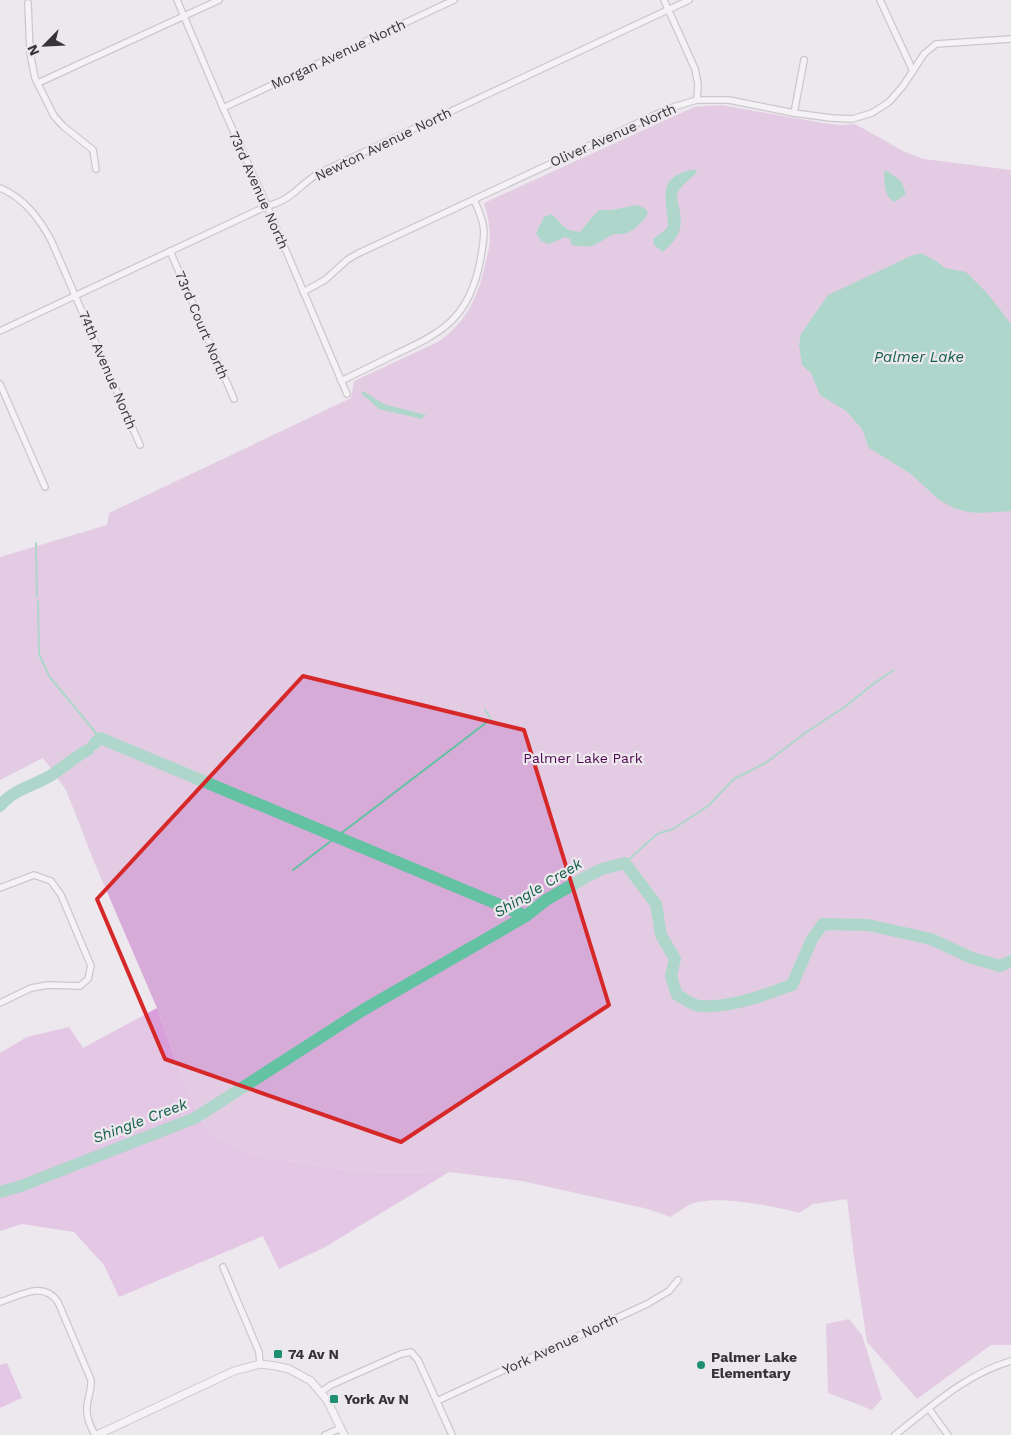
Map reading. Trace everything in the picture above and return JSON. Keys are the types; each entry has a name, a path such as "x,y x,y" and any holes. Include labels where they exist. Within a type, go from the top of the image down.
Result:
{"street":[{"name":"73rd Avenue North","path":"177,0 347,394"},
{"path":"38,83 219,0"},
{"name":"Morgan Avenue North","path":"223,108 454,0"},
{"path":"664,0 695,69 698,84 697,100"},
{"name":"Newton Avenue North","path":"0,331 267,206 278,204 319,173 689,0"},
{"path":"880,0 913,71"},
{"path":"28,3 30,59 38,83 54,116 63,126 94,150 96,169"},
{"name":"Oliver Avenue North","path":"303,292 326,280 347,260 670,108 697,100 729,100 794,112 852,119 881,108 897,94 924,54 936,44 1011,39"},
{"path":"794,112 804,60"},
{"name":"74th Avenue North","path":"0,188 18,199 43,224 76,295 140,445"},
{"path":"341,381 439,332 463,307 472,291 485,233 484,223 474,200"},
{"name":"73rd Court North","path":"170,251 234,399"},
{"path":"0,384 45,487"},
{"path":"0,888 34,875 51,881 62,896 91,966 88,979 80,986 48,985 31,988 0,1003"},
{"path":"223,1266 259,1352 260,1364"},
{"name":"York Avenue North","path":"437,1401 647,1304 669,1291 678,1280"},
{"path":"0,1302 40,1290 48,1291 58,1302 90,1380 91,1392 87,1415 96,1435 234,1371 260,1364 276,1366 296,1372 310,1381 321,1392 331,1407 344,1435"},
{"path":"321,1392 332,1385 411,1352 418,1360 452,1435"},
{"path":"895,1435 973,1376 991,1367 1011,1361"},
{"path":"929,1409 948,1435"},
{"path":"325,1435 341,1428"}],"highlighted area":[{"path":"303,676 524,730 609,1005 401,1142 165,1059 97,899"}],"green space":[{"name":"Palmer Lake Park","path":"721,105 823,123 855,124 905,152 924,159 1011,170 1011,1345 991,1345 917,1399 867,1342 847,1199 813,1204 799,1213 776,1207 734,1201 708,1200 691,1204 670,1217 648,1209 522,1181 449,1172 367,1173 265,1157 233,1148 207,1130 184,1083 157,1008 95,864 66,790 43,758 0,780 0,557 107,525 109,513 351,398 354,381 438,342 465,316 480,285 489,246 489,228 484,203 694,107"},
{"path":"849,1319 862,1335 882,1399 872,1410 828,1393 826,1324"}],"shaded area":[{"path":"157,1008 184,1083 207,1130 233,1148 265,1157 367,1173 449,1172 325,1247 279,1269 263,1236 119,1297 104,1265 74,1232 22,1224 0,1231 0,1053 27,1037 69,1027 83,1048"},
{"path":"7,1363 22,1398 0,1408 0,1365"}],"water":[{"path":"690,170 696,170 697,172 682,186 677,194 681,221 679,232 673,242 663,252 654,245 653,239 668,226 666,191 672,179"},
{"path":"887,171 901,181 906,194 895,202 888,196 885,189 884,172"},
{"path":"638,205 646,209 648,214 638,226 628,233 614,234 590,246 572,245 570,239 565,237 549,244 541,241 536,233 544,217 551,214 565,228 580,232 600,210"},
{"name":"Palmer Lake","path":"921,253 945,268 966,272 987,293 1011,324 1011,511 968,512 954,508 939,500 911,474 869,448 862,429 846,411 820,395 811,373 802,365 799,345 801,334 828,295"},
{"path":"363,391 384,404 426,415 421,419 379,409 361,393"}],"waterway":[{"path":"36,543 37,597"},
{"path":"38,601 39,654 49,676 100,738"},
{"path":"625,863 657,834 673,829 708,806 734,779 767,762 894,670"},
{"path":"293,870 491,719 485,710"},
{"path":"94,744 100,738 526,916"},
{"path":"0,806 10,796 50,776 88,750"},
{"name":"Shingle Creek","path":"0,1192 21,1186 195,1118 363,1010 526,916 546,900 602,869 625,863 656,904 661,935 675,959 671,976 677,995 698,1006 736,1003 792,985 812,939 823,924 868,925 931,939 972,958 1000,966 1011,961"}],"place":[{"name":"74 Av N","path":"278,1354"},
{"name":"Palmer Lake Elementary","path":"701,1365"},
{"name":"York Av N","path":"334,1399"}]}
